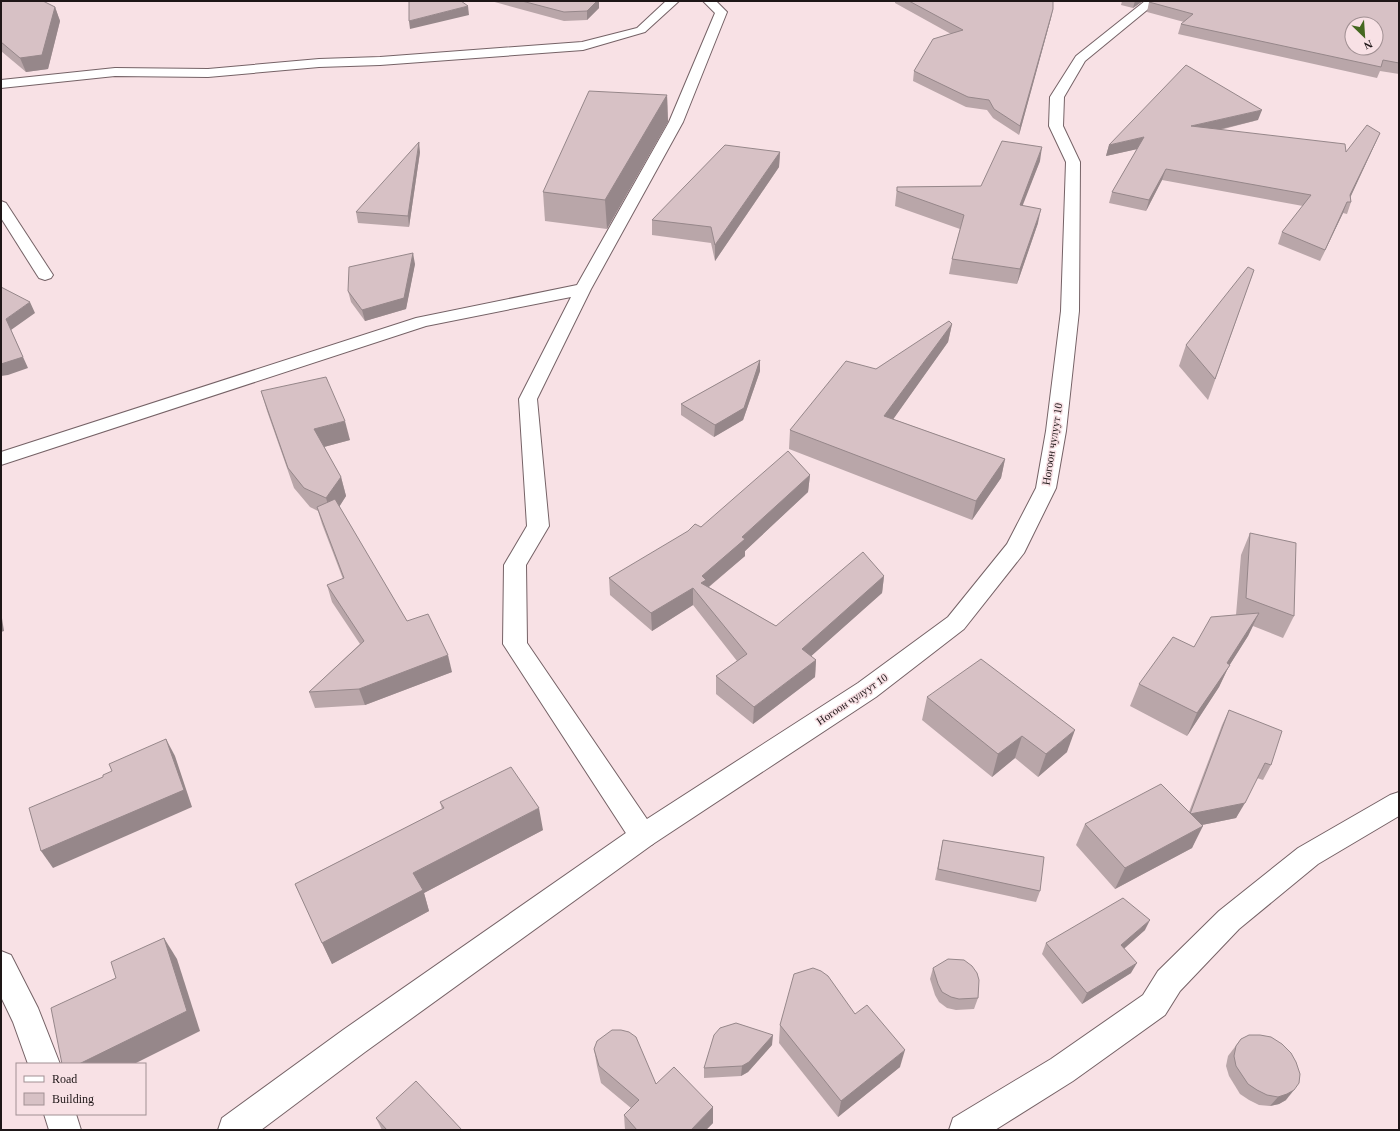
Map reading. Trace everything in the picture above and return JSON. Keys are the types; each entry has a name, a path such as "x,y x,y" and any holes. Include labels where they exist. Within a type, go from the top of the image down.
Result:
{"street":[{"path":"1,84 115,72 208,73 318,63 380,61 583,46 641,30 673,1"},
{"path":"644,836 515,644 515,565 538,526 528,399 583,289 676,122 721,12 709,1"},
{"name":"Ногоон чулуут 10","path":"234,1130 354,1041 644,836 867,690 956,623 1016,548 1046,488 1056,431 1070,311 1073,162 1056,126 1057,96 1080,59 1152,1"},
{"path":"1,206 45,275"},
{"path":"1,460 422,322 583,289"},
{"path":"965,1130 1062,1070 1154,1005 1169,981 1229,920 1308,856 1399,803"},
{"path":"1,964 28,1018 44,1063"},
{"path":"60,1115 65,1130"}],"building":[{"path":"1,1 43,1 55,7 42,55 20,58 1,42"},
{"path":"409,1 461,1 468,6 409,21"},
{"path":"522,1 597,1 587,11 564,12"},
{"path":"909,1 1053,1 1053,9 1020,126 994,109 989,100 968,97 914,71 933,39 963,30"},
{"path":"1399,1 1399,63 1383,60 1381,67 1181,24 1193,14 1149,2"},
{"path":"1186,65 1262,110 1191,126 1345,144 1346,152 1367,125 1380,133 1350,195 1351,202 1347,202 1325,250 1282,232 1311,195 1166,169 1149,200 1112,192 1144,137 1109,145"},
{"path":"589,91 667,95 605,200 543,192"},
{"path":"1002,141 1042,147 1020,205 1041,209 1020,269 952,259 964,215 897,191 897,187 981,186"},
{"path":"419,142 408,216 356,212"},
{"path":"725,145 780,152 715,245 711,227 652,220"},
{"path":"413,253 404,298 362,310 348,291 349,267"},
{"path":"1248,267 1254,270 1215,379 1186,345"},
{"path":"1,287 30,302 6,319 23,357 1,364"},
{"path":"949,321 952,324 884,416 1005,459 976,501 790,430 846,361 876,369"},
{"path":"760,360 744,408 715,425 681,404"},
{"path":"326,377 345,421 314,429 341,477 326,498 304,488 288,468 261,391"},
{"path":"788,451 810,475 742,537 745,539 702,576 706,580 701,583 776,626 863,552 884,576 802,649 816,660 754,707 716,676 747,654 693,588 651,613 609,578 688,531 695,524 701,527"},
{"path":"335,499 407,621 428,614 448,655 359,689 309,692 364,641 327,585 344,578 317,507"},
{"path":"1250,533 1296,543 1294,616 1246,598"},
{"path":"1259,613 1227,663 1230,665 1197,713 1139,684 1173,637 1194,647 1211,617"},
{"path":"981,659 1075,730 1046,754 1022,736 998,754 927,697"},
{"path":"1229,710 1282,731 1271,765 1265,763 1245,803 1190,814"},
{"path":"166,739 184,790 41,851 29,808 103,777 103,775 112,771 109,764"},
{"path":"511,767 539,808 413,873 423,890 322,943 295,884 444,808 440,802"},
{"path":"1161,784 1203,826 1125,868 1085,824"},
{"path":"943,840 1044,857 1040,891 938,869"},
{"path":"1123,898 1150,920 1121,945 1137,963 1087,993 1046,943"},
{"path":"164,938 187,1011 81,1063 62,1063 51,1008 116,978 111,962"},
{"path":"948,959 964,960 972,966 977,973 979,980 978,998 959,999 942,992 933,968"},
{"path":"813,968 828,976 855,1014 867,1005 905,1050 841,1101 780,1025 794,974"},
{"path":"736,1023 773,1035 749,1062 742,1066 704,1068 714,1035 720,1028"},
{"path":"612,1030 629,1032 636,1037 656,1084 674,1067 713,1107 691,1130 637,1130 624,1115 639,1100 599,1066 594,1049 597,1041"},
{"path":"1249,1035 1271,1037 1282,1044 1291,1053 1300,1074 1299,1083 1294,1090 1278,1097 1267,1095 1248,1084 1236,1066 1234,1056 1236,1046 1241,1039"},
{"path":"416,1081 462,1130 387,1130 376,1118"}]}
